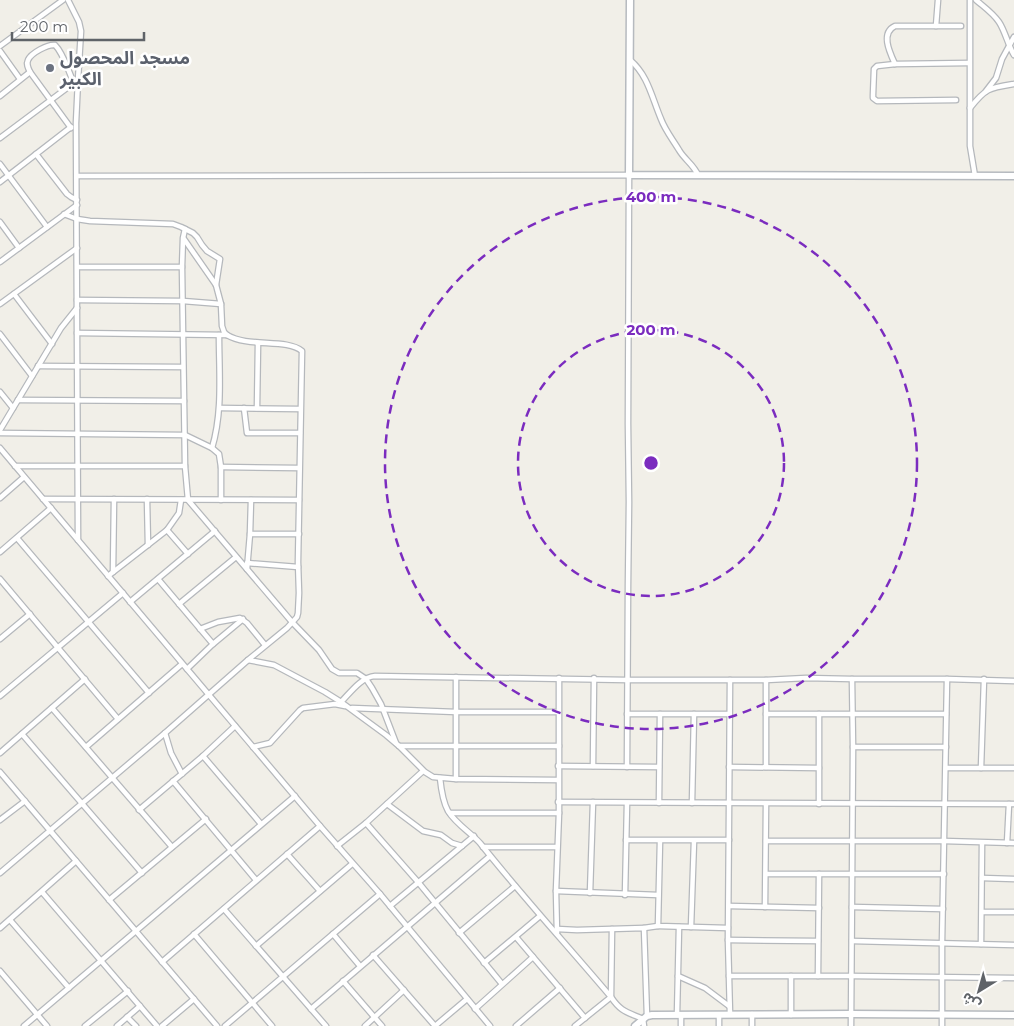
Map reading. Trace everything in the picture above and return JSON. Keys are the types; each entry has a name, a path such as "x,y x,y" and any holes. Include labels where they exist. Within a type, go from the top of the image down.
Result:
{"main road":[{"path":"630,0 629,175 1014,176"},
{"path":"635,1026 645,1020 679,1015 1014,1015"}],"street":[{"path":"0,46 63,0"},
{"path":"68,0 77,15 80,26 76,81 78,540"},
{"path":"936,26 938,0"},
{"path":"970,0 970,146 975,176"},
{"path":"976,0 1000,24 1008,46 1014,55"},
{"path":"895,64 887,37 889,30 895,26 961,26"},
{"path":"970,108 996,78 1002,59 1014,37"},
{"path":"71,128 30,72 27,65 29,58 53,44 60,51 68,72 76,81"},
{"path":"0,52 20,79"},
{"path":"630,60 638,67 645,79 665,128 682,155 696,170 698,175"},
{"path":"956,100 877,101 873,95 874,69 876,66 895,64 969,63"},
{"path":"0,96 30,72"},
{"path":"0,138 76,81"},
{"path":"986,91 998,86 1014,84"},
{"path":"0,182 76,123"},
{"path":"36,154 67,194 77,202"},
{"path":"0,164 47,226"},
{"path":"77,176 629,175 627,767"},
{"path":"0,262 77,202"},
{"path":"64,214 77,219 103,222 173,224 185,229 197,237 208,251 220,259 216,285"},
{"path":"0,222 19,248"},
{"path":"185,229 182,267 185,466 188,500 292,622 319,650 334,671 339,673 357,673 366,679 383,709 397,744"},
{"path":"183,238 216,285 221,304 222,326 227,335"},
{"path":"0,304 77,248"},
{"path":"78,267 182,267"},
{"path":"14,294 52,344"},
{"path":"78,300 221,304"},
{"path":"77,308 61,328 0,432 185,435 212,448 219,454 221,500"},
{"path":"0,873 287,628 298,613 300,593 298,567 302,350 291,345 238,340 227,335 77,333"},
{"path":"0,334 32,376"},
{"path":"212,448 217,432 220,408 219,335"},
{"path":"257,408 258,343"},
{"path":"38,366 184,367"},
{"path":"0,392 13,408"},
{"path":"18,400 184,400"},
{"path":"220,408 300,409"},
{"path":"244,408 247,433 300,433"},
{"path":"0,448 490,1026"},
{"path":"16,466 185,466"},
{"path":"221,467 300,468"},
{"path":"0,498 24,477"},
{"path":"43,499 299,500"},
{"path":"147,499 148,545"},
{"path":"113,572 114,500"},
{"path":"108,576 167,530 179,513 181,500"},
{"path":"246,569 251,500"},
{"path":"0,552 51,508"},
{"path":"167,530 188,554"},
{"path":"130,602 215,532"},
{"path":"250,534 299,534"},
{"path":"17,538 149,692"},
{"path":"179,604 236,557"},
{"path":"247,563 298,567"},
{"path":"0,579 118,719"},
{"path":"158,579 212,644"},
{"path":"0,696 122,593"},
{"path":"0,639 30,614"},
{"path":"200,630 224,620 242,619 265,646"},
{"path":"187,669 212,644 242,619"},
{"path":"248,660 274,666 341,702 397,744 423,771 433,777 558,780"},
{"path":"86,747 182,664"},
{"path":"341,702 370,676 627,680 766,680 806,678 1014,681"},
{"path":"456,677 456,779"},
{"path":"557,931 559,678"},
{"path":"593,766 594,678"},
{"path":"0,753 85,679"},
{"path":"851,1026 852,679"},
{"path":"942,1026 947,679"},
{"path":"730,680 728,906 730,1014"},
{"path":"766,680 766,767"},
{"path":"981,768 984,680"},
{"path":"253,746 270,743 303,708 335,704 350,708 456,712 558,712"},
{"path":"52,708 172,848"},
{"path":"627,714 729,714"},
{"path":"660,714 660,803"},
{"path":"692,803 694,714"},
{"path":"766,714 946,714"},
{"path":"819,714 819,804"},
{"path":"139,810 236,726"},
{"path":"164,733 182,774"},
{"path":"22,734 142,873"},
{"path":"397,744 558,746"},
{"path":"853,747 946,748"},
{"path":"203,756 261,824"},
{"path":"558,766 659,768"},
{"path":"729,767 819,768"},
{"path":"946,768 1014,768"},
{"path":"337,846 423,771"},
{"path":"0,772 217,1026"},
{"path":"440,778 443,796 450,813 474,836 540,916 557,931 620,1009 645,1020 644,928"},
{"path":"173,782 256,880"},
{"path":"24,1026 295,796"},
{"path":"0,820 25,801"},
{"path":"558,802 1012,804 1007,843"},
{"path":"590,893 593,802"},
{"path":"625,894 627,803"},
{"path":"386,804 419,829 441,835 452,843 462,846"},
{"path":"765,907 766,804"},
{"path":"450,813 559,813"},
{"path":"110,900 206,819"},
{"path":"366,822 502,984"},
{"path":"162,962 320,826"},
{"path":"390,906 474,836"},
{"path":"626,840 729,840"},
{"path":"658,926 660,841"},
{"path":"691,927 694,841"},
{"path":"766,841 1014,843"},
{"path":"982,843 982,944"},
{"path":"483,847 558,847"},
{"path":"287,854 320,891"},
{"path":"311,1009 490,856"},
{"path":"0,928 76,862"},
{"path":"256,946 352,864"},
{"path":"766,874 944,874"},
{"path":"818,976 819,874"},
{"path":"982,878 1014,879"},
{"path":"459,933 515,886"},
{"path":"556,891 658,895"},
{"path":"42,892 157,1026"},
{"path":"225,1026 380,894"},
{"path":"728,906 818,908"},
{"path":"852,907 943,908"},
{"path":"224,909 326,1026"},
{"path":"982,912 1014,912"},
{"path":"484,963 540,916"},
{"path":"10,920 69,988"},
{"path":"557,931 612,930 658,926 728,928"},
{"path":"679,927 678,976 681,1026"},
{"path":"575,1026 611,997 612,930"},
{"path":"194,934 272,1026"},
{"path":"333,934 360,966"},
{"path":"516,937 586,1018"},
{"path":"728,940 818,941"},
{"path":"852,940 1014,945"},
{"path":"373,955 435,1026 467,999"},
{"path":"475,1009 533,957"},
{"path":"0,971 47,1026"},
{"path":"678,976 704,988 729,1006"},
{"path":"728,976 1014,978"},
{"path":"791,976 791,1014"},
{"path":"343,981 382,1026"},
{"path":"516,1026 560,988"},
{"path":"365,1026 404,990"},
{"path":"85,1026 128,991"},
{"path":"162,1026 194,1000"},
{"path":"117,1026 140,1006"},
{"path":"752,1014 752,1026"},
{"path":"719,1015 719,1026"},
{"path":"127,1017 136,1026"}],"place":[{"name":"مسجد المحصول الكبير","path":"50,68"}]}
